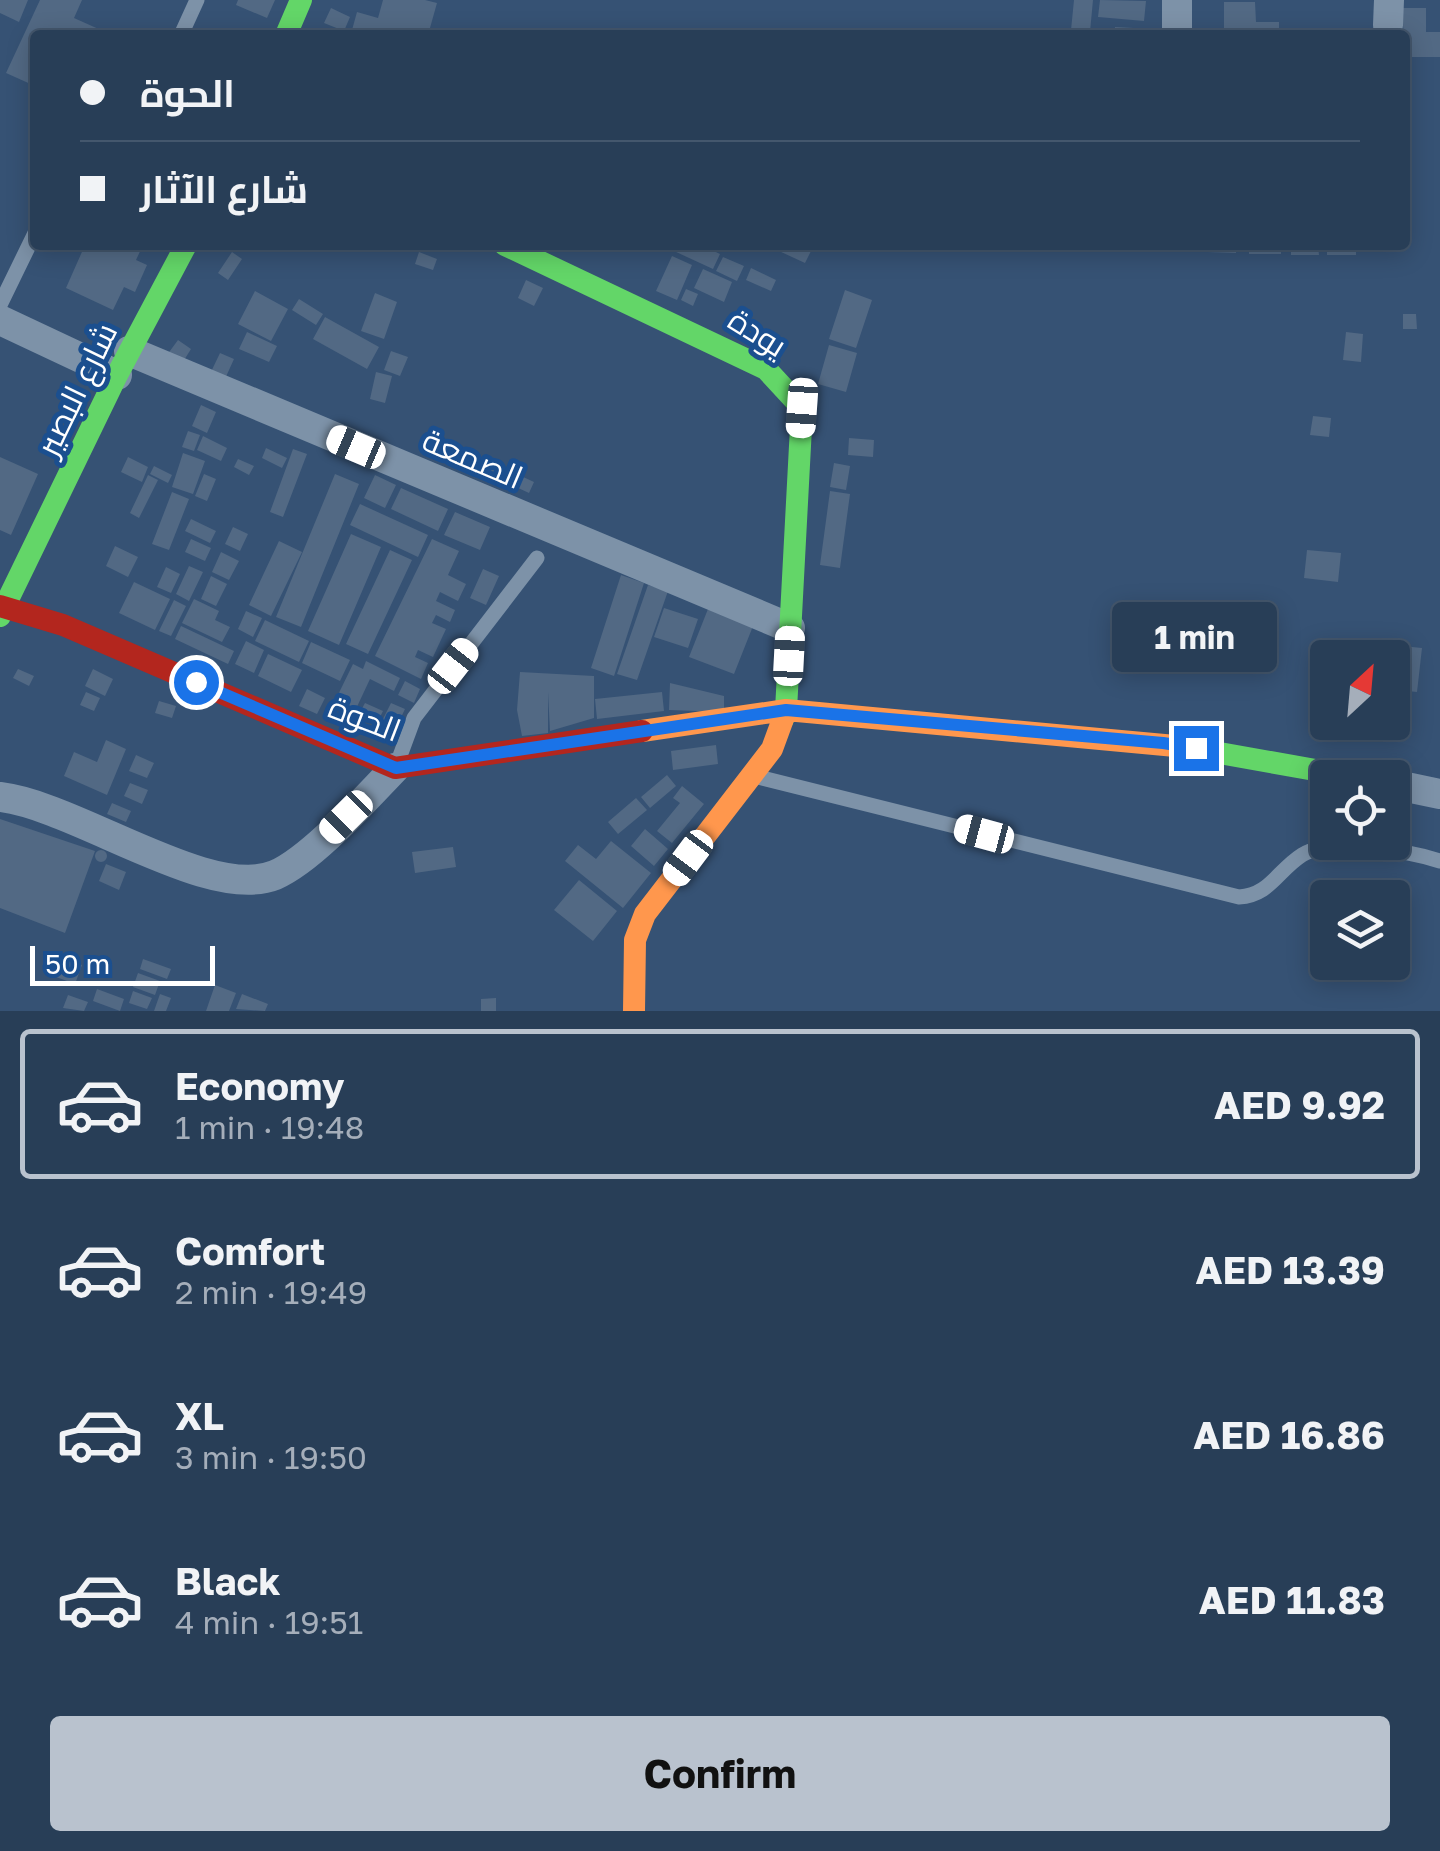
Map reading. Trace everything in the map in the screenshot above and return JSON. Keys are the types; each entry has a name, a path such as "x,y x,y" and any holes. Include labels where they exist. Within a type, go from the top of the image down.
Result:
{"street":[{"path":"288,30 300,0"},
{"path":"1177,0 1177,30"},
{"name":"شارع البصير","path":"2,610 123,363 183,250"},
{"name":"يودة","path":"517,250 766,369 802,408 786,710 772,749 645,914 635,940 634,1011"},
{"name":"الصمعة","path":"0,320 123,363 790,628"},
{"name":"الحوة","path":"2,610 63,625 396,768 786,710 1163,743 1310,769"},
{"path":"0,797 20,799 70,816 175,863 226,880 247,879 275,875 322,841 396,768"},
{"path":"1410,788 1440,794"}],"lane":[{"path":"183,30 197,0"},
{"path":"0,305 30,243"},
{"path":"396,768 414,718 537,558"},
{"path":"752,775 1239,897 1256,896 1305,852 1338,846 1416,853 1440,861"}],"building":[{"path":"0,0 28,0 19,22 0,13"},
{"path":"40,0 82,0 74,18 101,30 30,30 30,84 6,73"},
{"path":"238,0 275,0 267,18 236,5"},
{"path":"383,0 437,3 429,30 352,30 357,12 378,18"},
{"path":"1074,0 1093,0 1090,30 1071,30"},
{"path":"1100,0 1146,1 1144,21 1098,17"},
{"path":"1224,2 1255,2 1256,22 1279,22 1279,30 1224,30"},
{"path":"331,8 350,17 344,30 324,23"},
{"path":"1402,8 1426,8 1426,32 1440,32 1440,57 1410,57 1410,30 1403,30"},
{"path":"83,250 141,250 136,260 147,265 135,292 124,287 113,310 66,288"},
{"path":"712,250 720,254 713,269 674,251"},
{"path":"777,250 812,250 805,263"},
{"path":"1207,250 1236,250 1236,253"},
{"path":"1249,250 1281,250 1281,254 1249,254"},
{"path":"1291,250 1318,250 1319,255 1291,255"},
{"path":"1327,250 1356,250 1356,255 1327,255"},
{"path":"232,252 242,259 228,280 218,273"},
{"path":"419,252 437,259 433,270 415,264"},
{"path":"672,256 692,265 677,300 656,291"},
{"path":"723,257 744,266 737,281 716,271"},
{"path":"751,268 776,280 771,291 746,280"},
{"path":"703,269 732,282 724,302 694,288"},
{"path":"526,280 543,288 534,306 518,298"},
{"path":"686,289 698,294 693,306 681,300"},
{"path":"845,290 872,300 856,348 829,339"},
{"path":"255,291 288,309 271,341 238,324"},
{"path":"375,293 397,302 384,339 361,331"},
{"path":"299,299 323,314 316,325 292,310"},
{"path":"1403,314 1416,314 1417,329 1403,329"},
{"path":"325,317 379,347 367,369 313,339"},
{"path":"247,332 277,346 269,362 239,349"},
{"path":"1346,332 1363,334 1361,362 1343,360"},
{"path":"178,340 191,349 181,365 167,355"},
{"path":"829,345 857,353 846,392 818,384"},
{"path":"391,351 408,357 400,376 384,370"},
{"path":"220,353 234,359 224,381 210,374"},
{"path":"376,372 392,376 385,403 370,399"},
{"path":"201,405 216,412 207,433 192,426"},
{"path":"1313,416 1331,418 1329,437 1310,435"},
{"path":"188,431 200,435 194,451 182,447"},
{"path":"203,436 227,448 221,461 197,450"},
{"path":"849,438 874,440 873,457 848,455"},
{"path":"266,448 287,458 282,468 262,458"},
{"path":"293,449 307,454 283,517 270,512"},
{"path":"183,453 205,461 193,494 172,487"},
{"path":"0,457 38,474 11,535 0,530"},
{"path":"128,457 148,467 142,482 121,472"},
{"path":"238,459 254,466 249,475 234,467"},
{"path":"487,461 502,466 499,474 484,469"},
{"path":"834,463 850,466 846,490 830,487"},
{"path":"154,466 172,475 168,483 150,474"},
{"path":"506,469 534,482 529,493 501,480"},
{"path":"204,474 216,479 207,501 195,496"},
{"path":"335,474 359,484 301,627 276,617"},
{"path":"148,475 158,480 139,518 130,513"},
{"path":"375,475 396,485 385,508 364,498"},
{"path":"401,488 448,509 438,531 391,509"},
{"path":"830,491 850,494 840,568 820,565"},
{"path":"172,492 189,499 169,550 152,544"},
{"path":"360,504 428,535 418,557 350,525"},
{"path":"455,512 490,527 480,550 444,535"},
{"path":"191,519 216,531 210,543 185,531"},
{"path":"233,527 248,534 240,551 225,544"},
{"path":"351,534 381,547 339,645 308,631"},
{"path":"191,539 211,548 205,561 185,552"},
{"path":"432,539 459,551 448,575 466,584 458,601 440,592 436,601 455,610 450,622 436,615 432,623 446,629 433,657 418,650 415,657 428,663 421,679 375,656"},
{"path":"279,541 302,552 271,616 249,605"},
{"path":"115,546 138,557 128,577 106,566"},
{"path":"390,550 412,560 368,654 346,644"},
{"path":"1307,550 1341,553 1338,582 1304,578"},
{"path":"221,552 239,561 229,580 212,572"},
{"path":"189,566 203,572 189,601 176,594"},
{"path":"166,567 180,574 171,593 157,587"},
{"path":"483,569 499,576 486,605 470,598"},
{"path":"621,575 644,583 614,676 591,668"},
{"path":"211,576 227,584 216,606 201,599"},
{"path":"134,582 170,599 155,630 119,613"},
{"path":"648,585 668,591 637,680 617,674"},
{"path":"194,599 219,611 215,620 230,627 222,642 182,623"},
{"path":"174,600 186,606 171,636 159,631"},
{"path":"664,608 698,619 688,648 654,637"},
{"path":"708,609 753,626 734,674 689,657"},
{"path":"246,611 262,618 253,637 238,629"},
{"path":"265,620 309,641 299,662 255,641"},
{"path":"181,626 234,651 228,664 175,639"},
{"path":"246,641 264,650 254,673 235,664"},
{"path":"311,642 350,660 340,681 302,663"},
{"path":"1410,647 1422,648 1417,692 1410,691"},
{"path":"268,654 302,670 291,692 258,676"},
{"path":"366,661 400,678 394,691 370,679 355,711 335,701 353,664 363,669"},
{"path":"18,669 34,676 29,686 13,678"},
{"path":"93,669 113,679 105,696 85,686"},
{"path":"520,672 594,676 594,718 550,731 548,692 548,733 522,736 517,710"},
{"path":"405,681 420,689 414,703 398,695"},
{"path":"670,683 724,696 724,712 669,710"},
{"path":"307,689 325,698 317,714 299,706"},
{"path":"86,692 100,698 94,711 80,705"},
{"path":"662,692 664,711 597,719 595,699"},
{"path":"159,701 176,706 172,718 155,713"},
{"path":"365,703 383,711 377,723 359,714"},
{"path":"391,703 405,709 394,732 380,725"},
{"path":"106,740 126,749 107,795 64,776 74,752 97,762"},
{"path":"716,745 718,764 673,770 671,751"},
{"path":"136,755 154,763 147,778 129,771"},
{"path":"667,775 676,786 650,808 641,797"},
{"path":"130,783 148,790 142,804 124,796"},
{"path":"682,786 704,804 672,843 657,831 680,803 673,798"},
{"path":"636,798 647,810 618,834 608,822"},
{"path":"112,803 131,811 126,822 107,814"},
{"path":"0,819 95,851 65,933 0,908"},
{"path":"645,829 668,849 654,866 631,846"},
{"path":"611,841 651,873 623,908 565,861 578,845 596,859"},
{"path":"453,847 456,867 415,873 412,852"},
{"path":"101,850 107,856 101,862 95,856"},
{"path":"106,864 126,872 119,890 99,881"},
{"path":"579,880 617,911 593,941 554,910"},
{"path":"55,955 82,965 75,984 48,974"},
{"path":"91,955 105,960 100,974 86,969"},
{"path":"143,959 171,969 167,979 140,969"},
{"path":"138,973 160,981 155,995 133,987"},
{"path":"215,985 236,993 229,1011 206,1011"},
{"path":"97,989 124,999 120,1011 93,1001"},
{"path":"133,991 152,998 147,1009 129,1003"},
{"path":"160,994 171,998 166,1011 154,1011"},
{"path":"242,994 268,1004 265,1011 236,1009"},
{"path":"68,995 88,1002 84,1011 63,1008"},
{"path":"496,998 496,1011 481,1011 481,999"}],"traffic: fast":[{"path":"288,30 301,0"},
{"path":"0,616 117,375 183,250"},
{"path":"516,250 766,369 802,408 783,719"},
{"path":"1186,747 1310,769"}],"traffic: slow":[{"path":"642,731 786,710 1186,747"},
{"path":"634,1011 635,940 645,914 772,749 783,719"}],"traffic: jam":[{"path":"0,606 63,625 395,768 642,731"}],"route":[{"path":"196,682 396,768 786,710 1196,748"}]}
